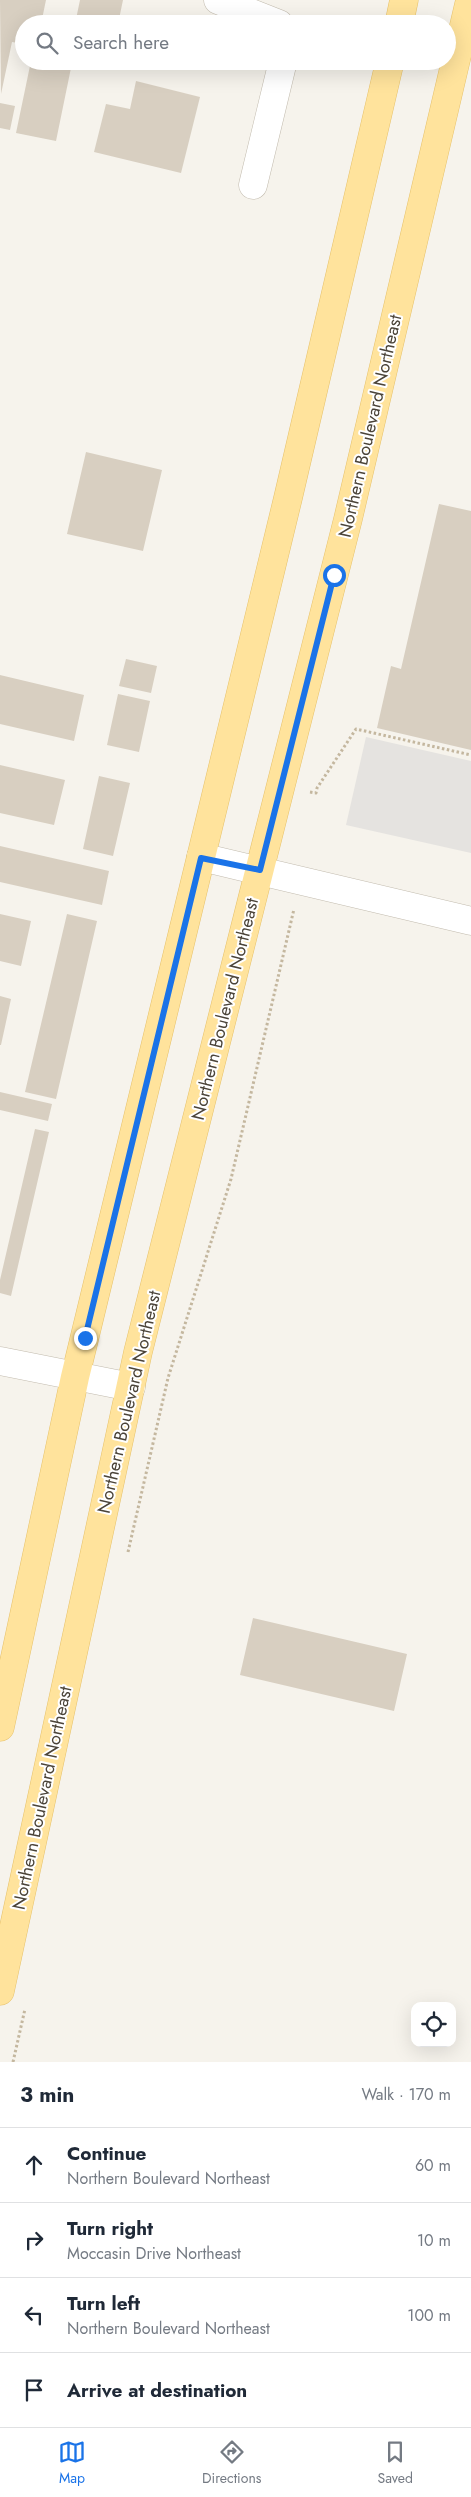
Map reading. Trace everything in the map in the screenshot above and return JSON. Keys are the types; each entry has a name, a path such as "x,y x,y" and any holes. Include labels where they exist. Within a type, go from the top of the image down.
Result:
{"main road":[{"path":"401,15 404,0"},
{"name":"Northern Boulevard Northeast","path":"456,50 470,0"},
{"path":"0,1727 75,1377 201,858 388,70"},
{"name":"Northern Boulevard Northeast","path":"0,1991 131,1387 348,519 451,70"}],"street":[{"path":"218,0 256,15"},
{"path":"253,185 282,70"},
{"path":"201,858 260,870 471,921"},
{"path":"0,1361 131,1387"}],"path":[{"path":"304,790 316,793 317,788 356,729 471,755"},
{"path":"128,1553 168,1378 231,1179 300,881"},
{"path":"13,2062 27,1999"}],"shaded area":[{"path":"366,737 471,761 471,853 346,825"}],"building":[{"path":"0,0 46,0 43,15 15,15 15,42 12,42 1,94"},
{"path":"80,0 123,0 120,15 77,15"},
{"path":"29,70 71,70 56,141 16,133"},
{"path":"136,81 200,97 181,173 94,152 106,104 130,109"},
{"path":"0,103 15,106 10,130 0,128"},
{"path":"86,452 162,470 143,551 67,534"},
{"path":"439,504 471,511 471,750 377,728 391,666 401,669"},
{"path":"126,659 157,666 151,693 119,686"},
{"path":"0,675 84,695 74,741 0,724"},
{"path":"118,694 150,701 139,752 107,745"},
{"path":"0,765 65,780 54,825 0,813"},
{"path":"99,776 130,783 113,856 83,849"},
{"path":"0,846 109,871 102,905 0,882"},
{"path":"0,914 31,921 21,966 0,961"},
{"path":"67,914 97,921 56,1099 25,1092"},
{"path":"0,996 11,999 1,1045 0,1045"},
{"path":"0,1092 52,1104 48,1121 0,1110"},
{"path":"35,1129 49,1132 11,1296 0,1293 0,1280"},
{"path":"253,1618 407,1654 394,1711 240,1675"}],"route":[{"path":"85,1338 201,858 260,870 334,575"}]}
